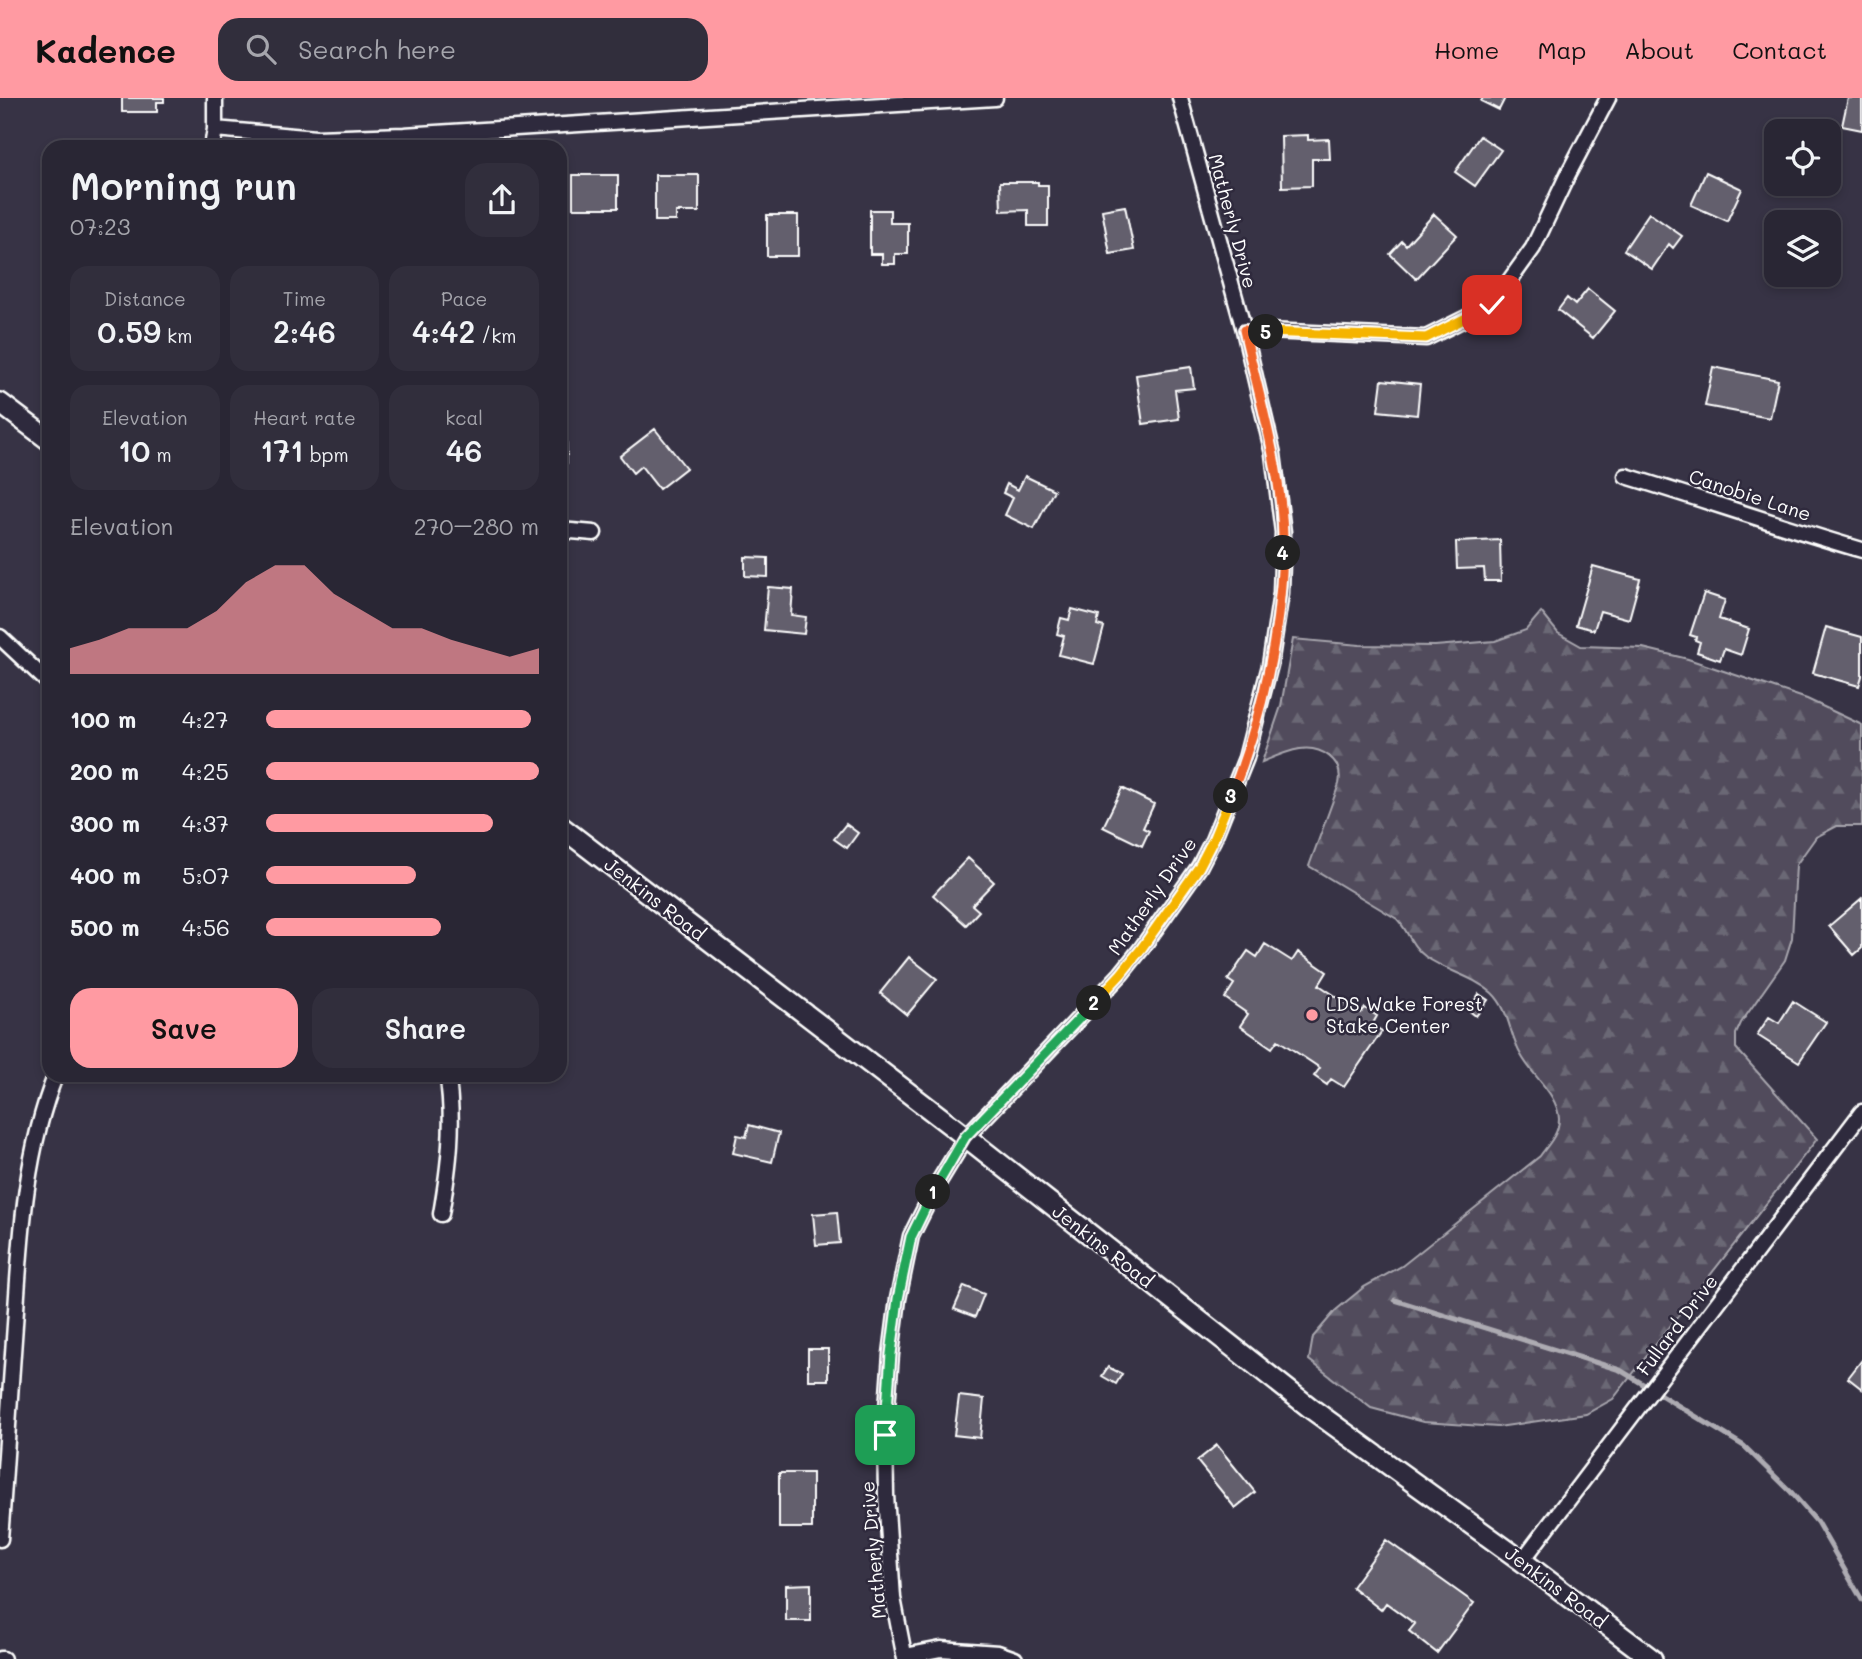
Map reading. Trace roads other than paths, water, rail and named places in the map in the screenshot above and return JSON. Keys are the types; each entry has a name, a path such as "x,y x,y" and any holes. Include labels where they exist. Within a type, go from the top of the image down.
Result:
{"street":[{"path":"213,140 215,98"},
{"path":"215,129 316,138 404,135 995,98"},
{"name":"Matherly Drive","path":"905,1658 893,1598 885,1435 898,1299 911,1237 935,1188 965,1137 1121,974 1199,867 1213,840 1246,758 1270,664 1281,593 1283,532 1273,454 1244,330 1180,98"},
{"path":"1244,330 1426,338 1492,305 1532,248 1608,98"},
{"path":"0,403 42,435"},
{"name":"Canobie Lane","path":"1626,476 1778,526 1862,550"},
{"path":"567,531 594,533"},
{"path":"0,637 42,677"},
{"name":"Jenkins Road","path":"567,831 965,1137 1312,1410 1522,1561 1652,1659"},
{"path":"0,1539 23,1216 37,1135 53,1082"},
{"path":"441,1214 448,1176 452,1126 449,1082"},
{"name":"Fullard Drive","path":"1522,1561 1862,1112"},
{"path":"905,1658 941,1649 998,1653 1016,1659"}],"waterway":[{"path":"1395,1300 1620,1370 1744,1446 1817,1522 1862,1600"}],"place":[{"name":"LDS Wake Forest Stake Center","path":"1312,1015"}]}
